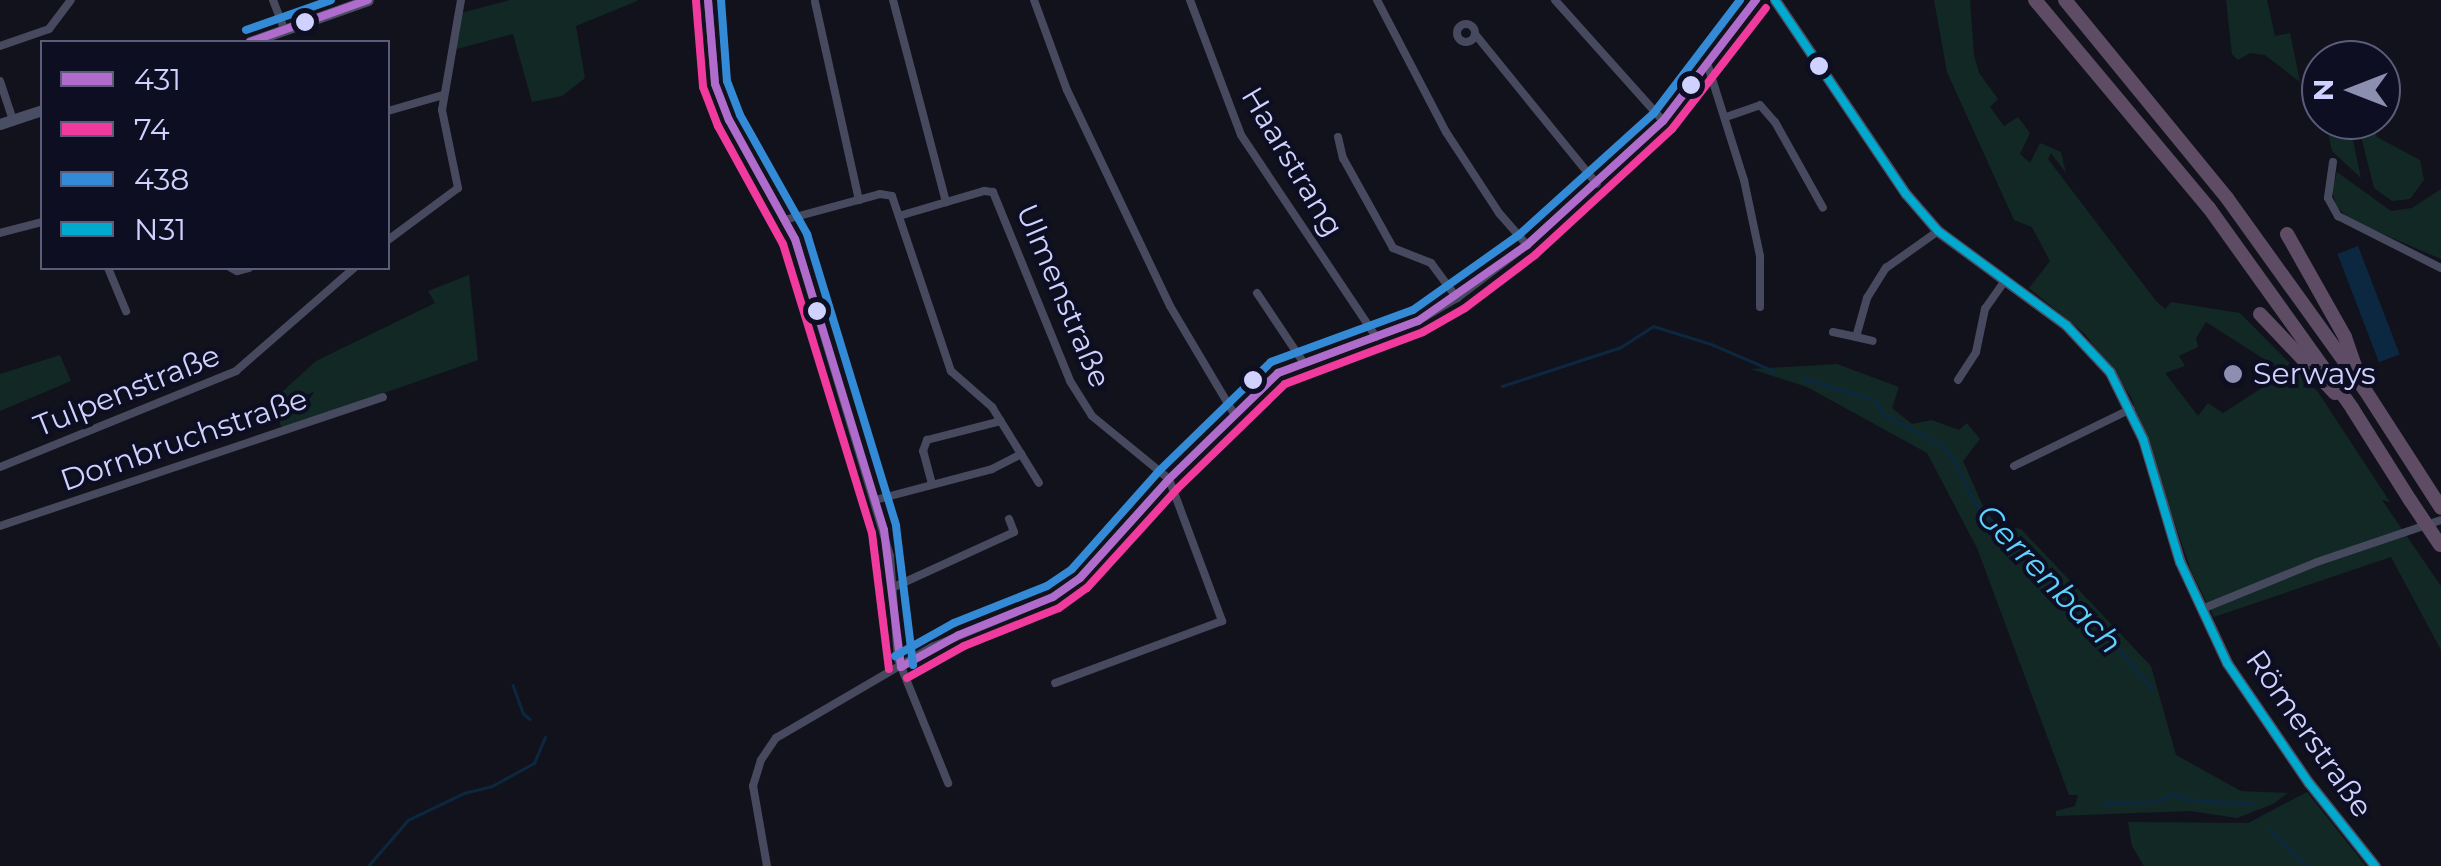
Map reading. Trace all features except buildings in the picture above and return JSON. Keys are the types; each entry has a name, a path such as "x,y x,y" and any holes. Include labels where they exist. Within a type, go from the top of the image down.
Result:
{"highway":[{"path":"2035,0 2182,174 2352,408 2440,546"},
{"path":"2065,0 2227,198 2365,390 2437,501"},
{"path":"2287,234 2345,337 2365,390"},
{"path":"2260,314 2352,408"}],"street":[{"path":"0,46 49,29 72,0"},
{"path":"273,0 285,31"},
{"path":"256,40 368,0"},
{"path":"390,239 458,188 443,129 443,95 460,0"},
{"path":"708,0 710,60 722,105 788,219 875,500 894,586 901,667 948,783"},
{"path":"893,0 946,202"},
{"path":"1034,0 1066,90 1170,306 1234,412"},
{"name":"Haarstrang","path":"1190,0 1241,135 1376,336"},
{"path":"1376,0 1446,132 1499,213 1528,245"},
{"path":"1555,0 1663,121"},
{"path":"767,866 752,798 757,771 768,749 788,728 959,634 1053,597 1080,578 1169,478 1278,373 1418,321 1528,245 1663,121 1756,0"},
{"name":"Römerstraße","path":"1775,0 1906,194 1938,232 2081,338 2110,372 2131,409 2171,537 2200,610 2254,706 2375,866"},
{"path":"814,2 859,200"},
{"path":"1475,34 1597,184"},
{"path":"1708,66 1726,116 1760,256 1760,307"},
{"path":"0,81 6,122 40,111"},
{"path":"390,110 443,95"},
{"path":"1726,116 1760,105 1776,122 1823,208"},
{"path":"1338,138 1343,158 1393,248 1431,264 1456,298"},
{"path":"2332,162 2328,198 2338,216 2441,268"},
{"name":"Ulmenstraße","path":"899,216 994,192 1081,401 1169,478"},
{"path":"788,219 887,194 899,216 951,371 984,398 1039,483"},
{"path":"0,233 40,223"},
{"path":"1856,337 1874,284 1886,268 1938,232"},
{"path":"109,270 126,310"},
{"name":"Tulpenstraße","path":"0,468 236,371 352,270"},
{"path":"1958,380 1976,352 1985,309 2004,282"},
{"path":"1258,293 1303,362"},
{"path":"1833,332 1873,341"},
{"name":"Dornbruchstraße","path":"0,526 383,397"},
{"path":"2014,466 2131,409"},
{"path":"932,484 923,451 927,440 1001,422"},
{"path":"875,500 992,469 1021,454"},
{"path":"1055,682 1222,621 1169,478"},
{"path":"1008,519 1020,545"},
{"path":"2200,610 2318,562 2441,520"},
{"path":"894,586 1014,532"}],"green space":[{"path":"510,0 637,1 576,26 585,78 562,96 532,102 513,34 453,50 461,13"},
{"path":"1934,0 1970,0 1979,73 1998,99 1990,107 2004,126 2018,117 2030,133 2020,154 2030,163 2040,143 2061,152 2066,173 2051,153 2048,159 2165,309 2171,302 2240,313 2318,392 2390,502 2382,500 2441,586 2441,650 2391,557 2214,617 2192,573 2131,397 2085,334 2029,288 2050,261 2032,227 2014,220 1947,72","holes":["2206,322 2264,359 2279,377 2223,413 2208,403 2198,416 2165,373 2185,366 2179,356 2198,347 2196,338"]},
{"path":"2226,0 2267,0 2275,36 2290,33 2300,82 2265,55 2250,53 2238,60 2232,54"},
{"path":"2330,140 2353,140 2361,178 2332,151"},
{"path":"2362,140 2383,140 2420,160 2424,180 2410,199 2392,201 2374,188"},
{"path":"2337,172 2391,211 2412,208 2441,189 2441,259 2348,219 2336,205 2332,190"},
{"path":"469,275 478,360 282,429 272,401 316,361 435,303 428,291"},
{"path":"60,355 71,381 0,411 0,374"},
{"path":"1837,364 1899,387 1892,408 1912,424 1932,420 1959,430 1967,423 1980,439 1963,461 1991,524 2021,529 2151,666 2176,755 2241,791 2288,793 2273,804 2237,818 2190,811 2056,816 2056,811 2075,806 2078,795 2069,795 1977,548 1927,453 1807,387 1751,369"},
{"path":"2307,792 2366,866 2144,866 2132,846 2128,822 2248,823"}],"water":[{"path":"2358,246 2400,354 2379,362 2337,254"}],"waterway":[{"name":"Gerrenbach","path":"1502,386 1621,347 1653,326 1711,344 1774,371"},
{"name":"Gerrenbach","path":"1802,378 1875,400 1884,415 1941,444 1955,461 1974,502 2001,530 2013,533 2024,559 2040,569 2073,612 2099,627 2153,689"},
{"path":"513,685 523,713 530,719"},
{"path":"368,866 408,820 464,793 492,786 534,763 545,737"},
{"path":"2104,803 2155,802 2174,793 2184,799 2255,804"},
{"name":"Gerrenbach","path":"2270,829 2307,866"}],"transit line":[{"name":"438","path":"246,30 331,0"},
{"name":"431","path":"256,40 368,0"},
{"name":"431","path":"708,0 715,84 729,120 795,239 884,530 901,667"},
{"name":"438","path":"721,0 727,81 740,115 807,234 896,526 913,665"},
{"name":"438","path":"895,656 954,623 1047,586 1072,569 1160,470 1271,362 1413,310 1519,235 1654,113 1740,0"},
{"name":"431","path":"901,667 959,635 1053,597 1080,578 1169,479 1278,373 1418,321 1527,245 1663,121 1756,0"},
{"name":"N31","path":"1775,0 1906,194 1938,231 2066,325 2110,372 2143,439 2180,562 2227,663 2309,783 2375,866"},
{"name":"74","path":"696,1 703,87 718,126 783,244 872,533 889,669"},
{"name":"74","path":"907,678 964,646 1059,608 1087,588 1178,488 1285,384 1423,332 1465,308 1535,255 1672,129 1766,8"}],"place":[{"name":"Serways","path":"2233,374"}]}
